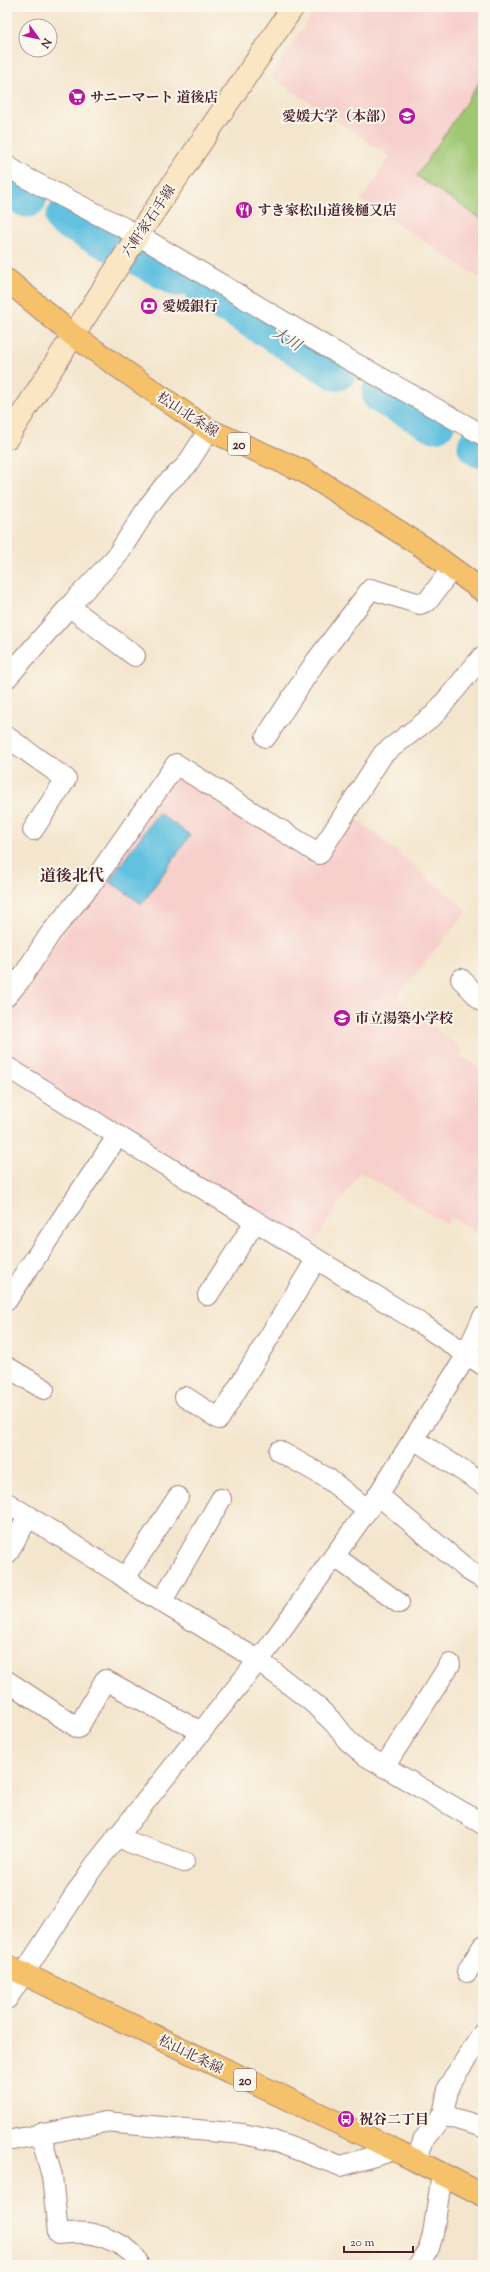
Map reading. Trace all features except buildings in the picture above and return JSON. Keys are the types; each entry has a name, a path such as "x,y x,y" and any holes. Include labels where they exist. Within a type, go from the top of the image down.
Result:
{"main road":[{"name":"六軒家石手線","path":"7,438 138,235 293,7"},
{"name":"松山北条線","path":"7,280 74,336 209,430 305,472 423,547 483,591"},
{"name":"松山北条線","path":"15,1970 416,2160 483,2194"}],"street":[{"path":"7,166 28,179 138,235 335,352 483,435"},
{"path":"7,678 116,557 156,496 164,486 186,466 209,430"},
{"path":"266,737 316,661 372,589 420,604 428,601 452,568"},
{"path":"70,607 135,656"},
{"path":"7,996 21,978 50,934 93,882 176,764 320,854 383,754 434,715 483,655"},
{"path":"7,737 66,779 33,830"},
{"path":"461,979 483,1002"},
{"path":"7,1067 466,1353 483,1366"},
{"path":"7,1300 118,1137"},
{"path":"208,1295 255,1222"},
{"path":"185,1397 219,1419 316,1260"},
{"path":"7,1999 15,1970 118,1835 258,1660 373,1502 414,1439 466,1353 483,1318"},
{"path":"7,1367 44,1389"},
{"path":"414,1439 483,1484"},
{"path":"279,1451 373,1502 468,1570 483,1579"},
{"path":"125,1578 178,1497"},
{"path":"162,1601 222,1499"},
{"path":"7,1503 258,1660 312,1702 348,1740 366,1756 483,1824"},
{"path":"7,1554 29,1516"},
{"path":"334,1556 399,1603"},
{"path":"384,1767 450,1664"},
{"path":"7,1682 78,1728 105,1680 201,1732"},
{"path":"118,1835 129,1842 184,1862"},
{"path":"467,1972 483,1946"},
{"path":"416,2160 424,2139 443,2115 449,2085 483,2033"},
{"path":"443,2115 483,2127"},
{"path":"7,2141 105,2122 243,2134 271,2140 341,2166 395,2150"},
{"path":"40,2134 52,2176 58,2234 96,2234 129,2251 137,2261 138,2265"},
{"path":"419,2265 429,2248 433,2234 442,2174"}],"shaded area":[{"name":"愛媛大学（本部）","path":"317,7 483,7 483,280 361,200 390,157 271,76"},
{"path":"183,771 321,861 353,815 468,911 396,997 464,1051 461,1056 483,1070 483,1237 451,1217 446,1224 360,1172 310,1249 7,1061 7,1019 58,941 173,777"}],"green space":[{"path":"483,77 483,220 417,176"}],"water":[{"path":"158,813 190,835 142,904 109,881"}],"waterway":[{"name":"大川","path":"7,187 27,197"},
{"name":"大川","path":"66,218 111,241"},
{"name":"大川","path":"143,257 177,276"},
{"name":"大川","path":"206,292 227,303"},
{"name":"大川","path":"238,309 337,370"},
{"name":"大川","path":"382,394 403,405"},
{"name":"大川","path":"412,410 435,422"},
{"name":"大川","path":"478,446 483,448"}],"place":[{"name":"サニーマート 道後店","path":"77,97"},
{"name":"愛媛大学（本部）","path":"407,116"},
{"name":"すき家松山道後樋又店","path":"244,210"},
{"name":"愛媛銀行","path":"149,306"},
{"name":"市立湯築小学校","path":"342,1018"},
{"name":"祝谷二丁目","path":"346,2119"}],"district":[{"name":"道後北代","path":"72,875"}]}
